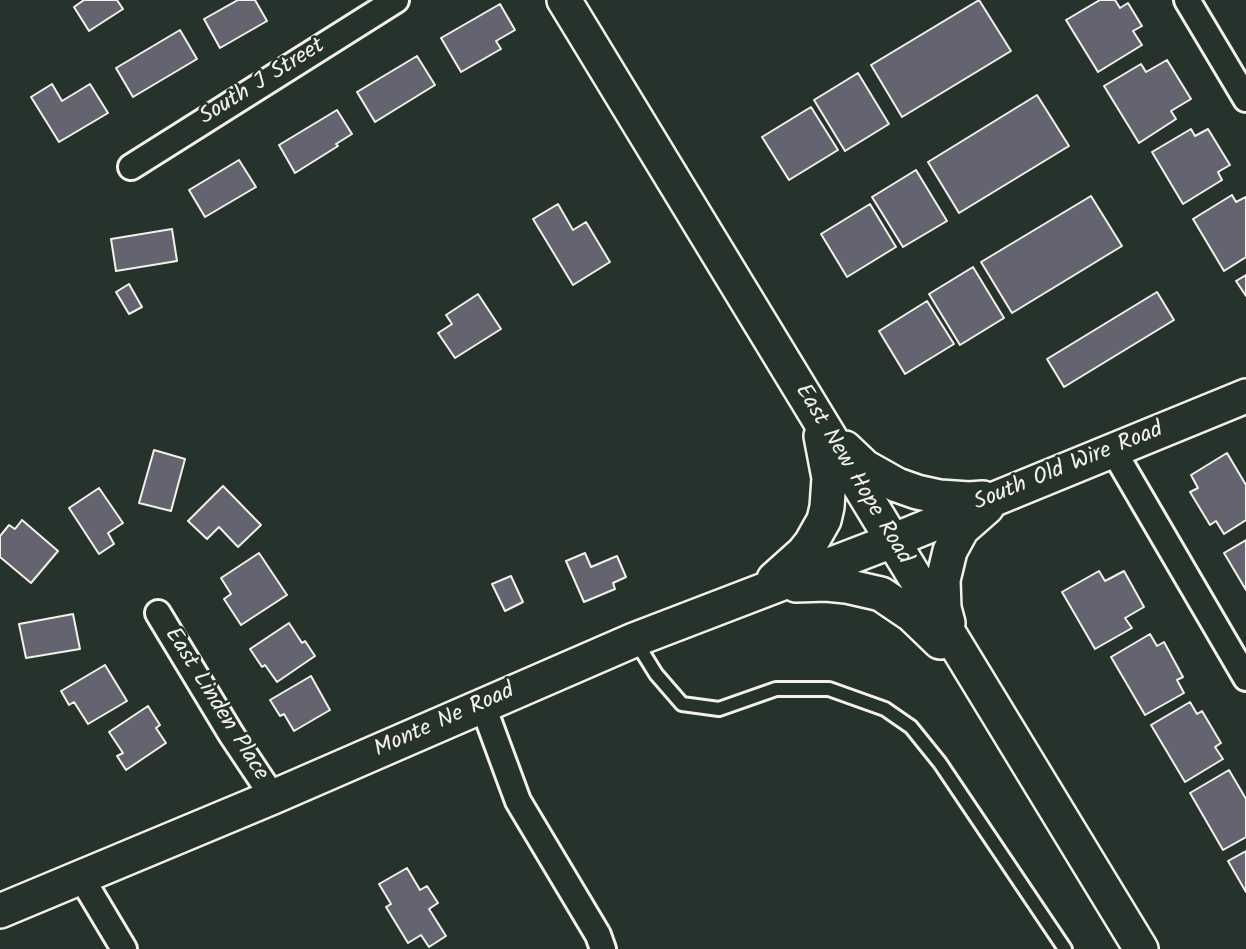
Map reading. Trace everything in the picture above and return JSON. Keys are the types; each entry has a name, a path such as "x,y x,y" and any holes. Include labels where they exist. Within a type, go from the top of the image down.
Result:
{"street":[{"name":"South J Street","path":"131,167 396,0"},
{"name":"East New Hope Road","path":"564,0 1141,949"},
{"path":"1187,0 1246,99"},
{"name":"South Old Wire Road","path":"892,541 1246,396"},
{"path":"811,407 852,455 880,477 897,485 917,492 953,498 969,499 1006,494"},
{"path":"743,598 793,563 811,543 824,520 829,478 823,443 811,407"},
{"path":"1113,450 1246,678"},
{"path":"958,648 947,622 943,593 944,573 950,551 956,538 970,521 1006,494"},
{"name":"Monte Ne Road","path":"0,911 634,640 892,541"},
{"path":"743,598 778,587 806,583 846,586 881,594 912,614 929,630 993,707"},
{"name":"East Linden Place","path":"158,613 272,797"},
{"path":"483,706 518,801 598,935 603,949"},
{"path":"81,877 124,949"}],"lane":[{"path":"634,640 656,674 682,704 719,709 776,689 829,689 885,709 911,726 940,763 1065,949"}],"building":[{"path":"84,0 117,0 123,9 89,31 74,7"},
{"path":"238,0 255,0 267,21 220,48 204,19"},
{"path":"979,0 1011,51 902,117 871,65"},
{"path":"1100,0 1115,0 1120,8 1128,3 1142,26 1133,31 1142,45 1098,72 1066,20"},
{"path":"500,4 515,30 496,41 501,49 461,72 441,38"},
{"path":"180,30 197,59 133,97 116,68"},
{"path":"417,56 435,85 375,122 357,92"},
{"path":"1167,60 1191,99 1171,111 1176,119 1139,143 1104,86 1141,64 1146,72"},
{"path":"858,73 889,124 845,151 814,100"},
{"path":"52,84 62,101 90,84 108,113 59,142 31,97"},
{"path":"1037,95 1069,146 959,213 928,162"},
{"path":"811,107 838,150 789,180 762,137"},
{"path":"337,110 352,134 295,173 279,145"},
{"path":"1191,129 1195,136 1208,129 1230,165 1218,172 1222,180 1183,204 1152,152"},
{"path":"239,160 256,187 205,217 189,190"},
{"path":"916,170 947,221 903,247 872,197"},
{"path":"1232,195 1236,202 1246,197 1246,257 1224,271 1193,219"},
{"path":"1091,196 1122,246 1012,313 981,262"},
{"path":"558,204 573,230 586,222 610,262 573,285 533,219"},
{"path":"870,204 896,247 847,277 821,234"},
{"path":"172,229 177,261 116,271 111,239"},
{"path":"973,267 1004,318 960,345 929,294"},
{"path":"1246,275 1246,296 1236,281"},
{"path":"129,284 142,307 129,314 116,292"},
{"path":"1157,292 1174,320 1064,387 1047,359"},
{"path":"478,294 501,329 455,358 438,333 452,324 446,315"},
{"path":"927,301 954,344 905,374 879,331"},
{"path":"154,450 185,459 171,511 139,503"},
{"path":"1227,453 1246,485 1246,520 1224,534 1216,521 1210,525 1190,492 1198,488 1191,475"},
{"path":"223,486 261,525 238,547 219,527 207,539 188,521"},
{"path":"99,488 123,523 108,533 114,544 99,554 69,508"},
{"path":"22,520 58,551 31,583 0,557 0,536 9,525 15,529"},
{"path":"1246,540 1246,590 1224,553"},
{"path":"259,553 287,595 241,625 224,599 231,594 221,578"},
{"path":"585,553 591,567 617,556 626,577 613,583 615,589 584,602 566,561"},
{"path":"1099,571 1105,581 1124,571 1144,607 1125,618 1132,628 1095,649 1062,592"},
{"path":"511,576 523,602 505,611 492,584"},
{"path":"73,614 80,649 26,658 19,624"},
{"path":"289,623 302,643 305,641 315,656 277,682 265,665 262,667 250,649"},
{"path":"1150,634 1157,646 1164,642 1183,677 1177,680 1184,693 1145,715 1111,657"},
{"path":"105,665 127,701 88,724 74,702 69,705 61,691"},
{"path":"311,676 330,710 294,731 284,714 280,716 270,700"},
{"path":"1190,702 1197,714 1202,711 1221,743 1215,747 1223,759 1185,782 1151,725"},
{"path":"148,706 160,725 156,728 166,743 126,770 117,756 123,753 109,732"},
{"path":"1229,770 1246,799 1246,837 1223,850 1190,793"},
{"path":"1246,851 1246,892 1228,861"},
{"path":"407,868 420,890 427,886 438,903 429,909 446,936 429,947 421,935 408,943 386,907 391,904 379,884"}]}
